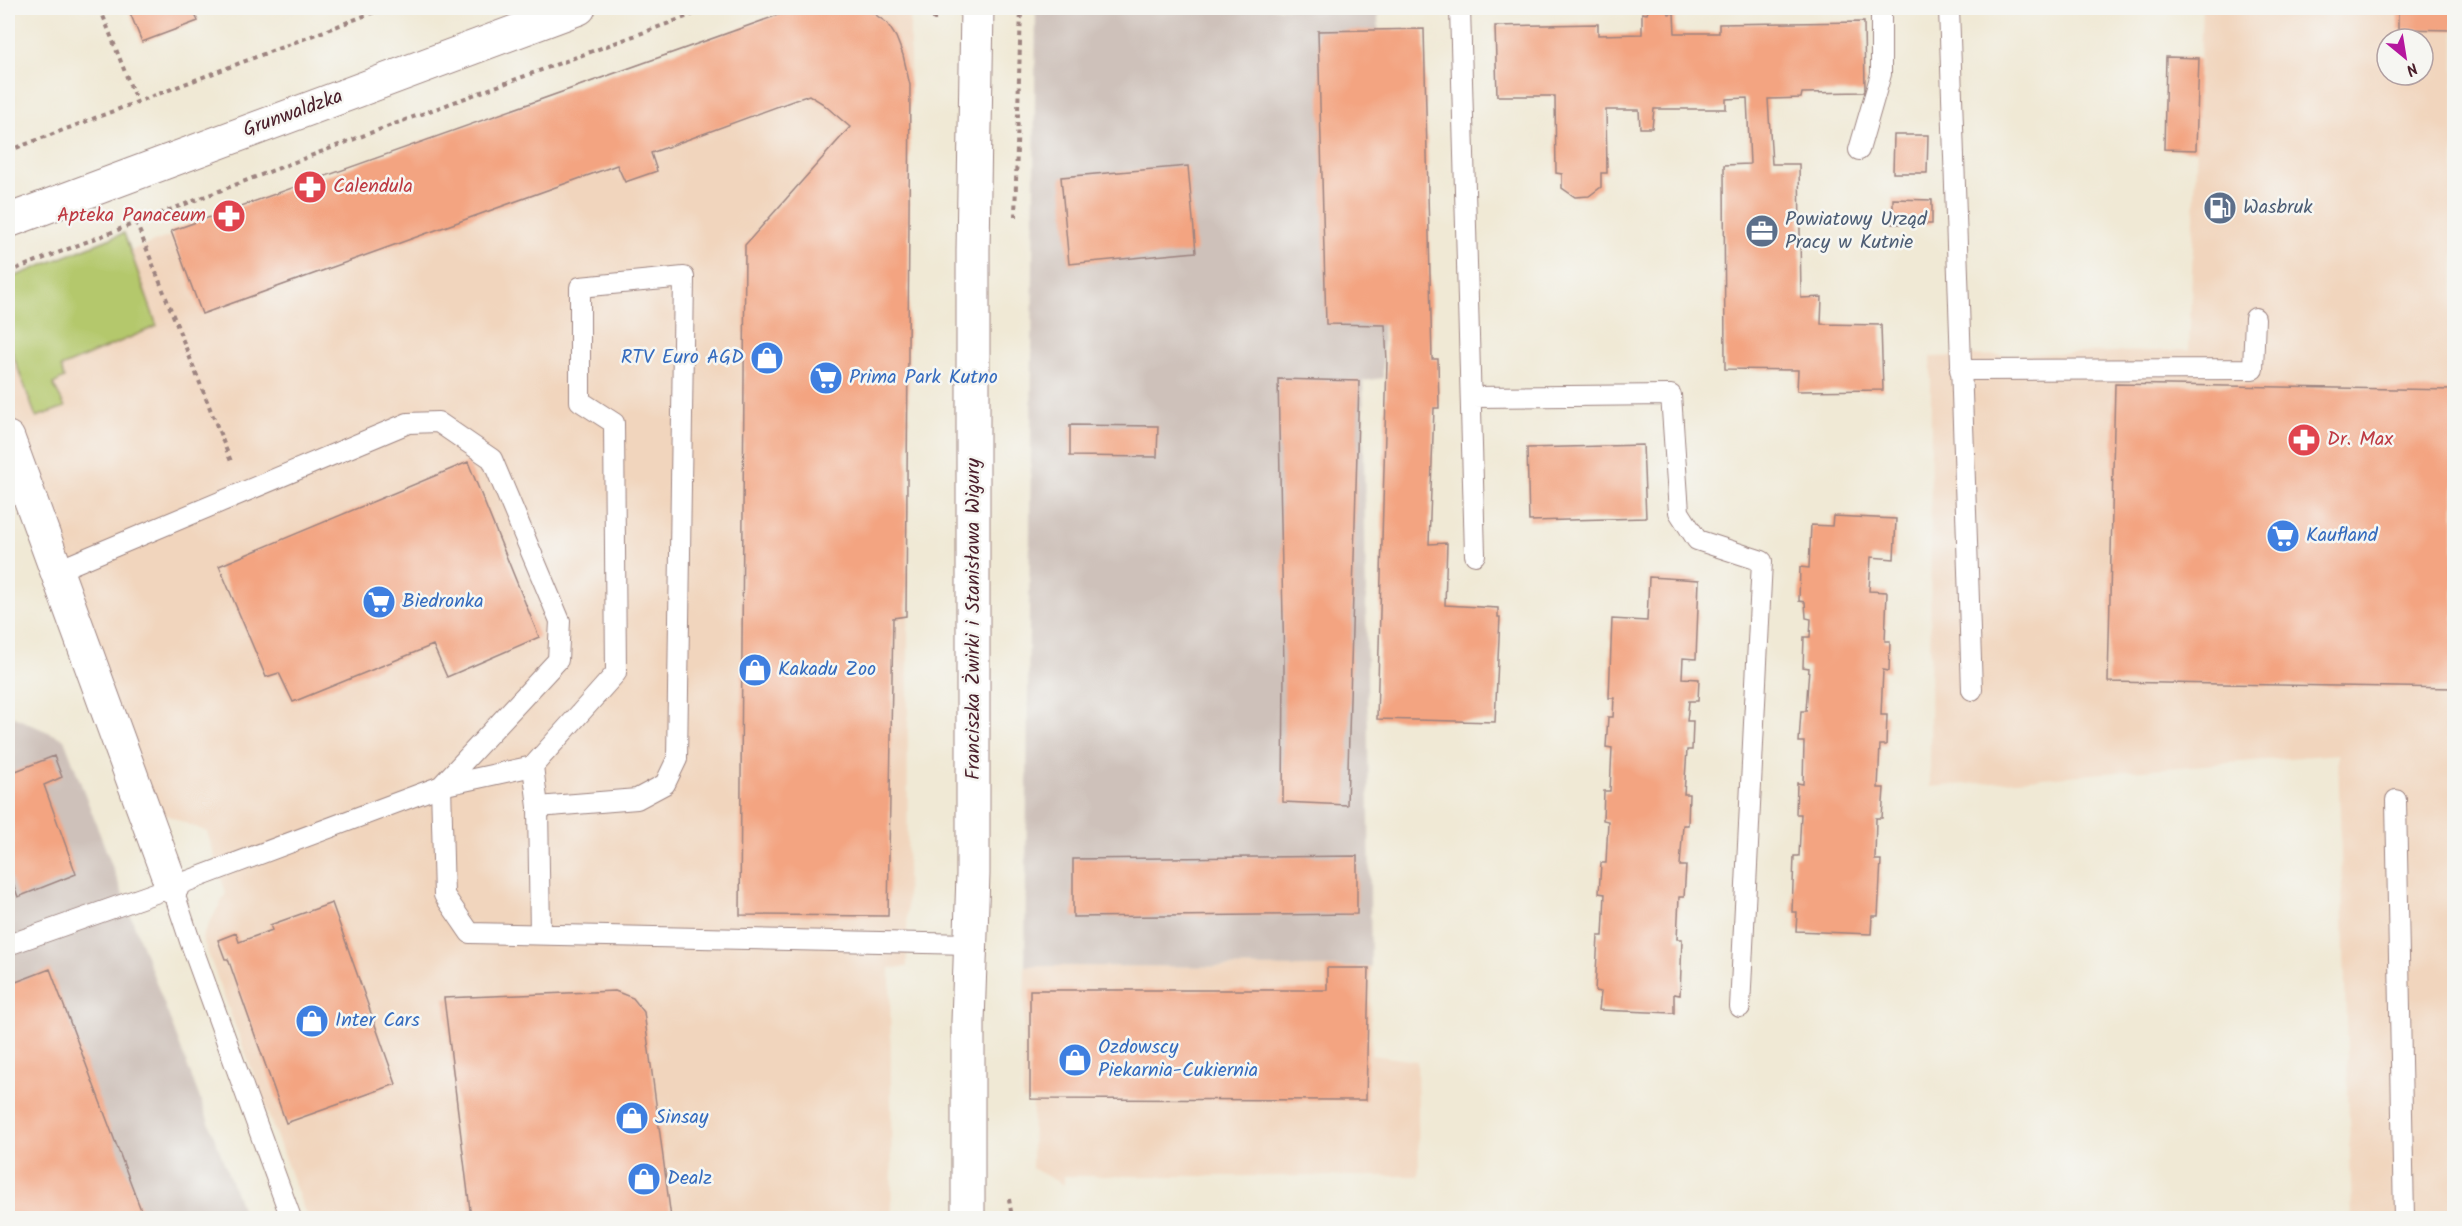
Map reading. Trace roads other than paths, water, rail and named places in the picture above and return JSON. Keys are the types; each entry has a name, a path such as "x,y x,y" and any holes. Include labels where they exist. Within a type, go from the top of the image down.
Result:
{"street":[{"name":"Grunwaldzka","path":"8,221 579,8"},
{"name":"Franciszka Żwirki i Stanisława Wigury","path":"968,1218 968,1022 973,874 975,546 973,250 979,11"},
{"path":"8,438 172,887"}],"lane":[{"path":"1461,8 1475,555"},
{"path":"1859,150 1881,74 1881,8"},
{"path":"1949,8 1972,690"},
{"path":"8,945 172,887 441,786 533,766 616,673 614,423 580,401 580,287 684,277 677,759 665,784 637,799 538,807"},
{"path":"1960,370 2253,369 2254,318"},
{"path":"1471,397 1671,395 1679,512 1696,540 1762,561 1740,1007"},
{"path":"56,571 408,423 438,422 492,459 560,621 558,660 441,786 444,895 470,933 970,944"},
{"path":"533,766 538,807 540,934"},
{"path":"2396,800 2404,1218"},
{"path":"172,887 291,1218"}],"place":[{"name":"Calendula","path":"310,187"},
{"name":"Wasbruk","path":"2220,208"},
{"name":"Apteka Panaceum","path":"229,216"},
{"name":"Powiatowy Urząd Pracy w Kutnie","path":"1762,231"},
{"name":"RTV Euro AGD","path":"767,358"},
{"name":"Prima Park Kutno","path":"826,378"},
{"name":"Dr. Max","path":"2304,440"},
{"name":"Kaufland","path":"2283,536"},
{"name":"Biedronka","path":"379,602"},
{"name":"Kakadu Zoo","path":"755,670"},
{"name":"Inter Cars","path":"312,1021"},
{"name":"Ozdowscy Piekarnia-Cukiernia","path":"1075,1060"},
{"name":"Sinsay","path":"632,1118"},
{"name":"Dealz","path":"644,1179"}]}
